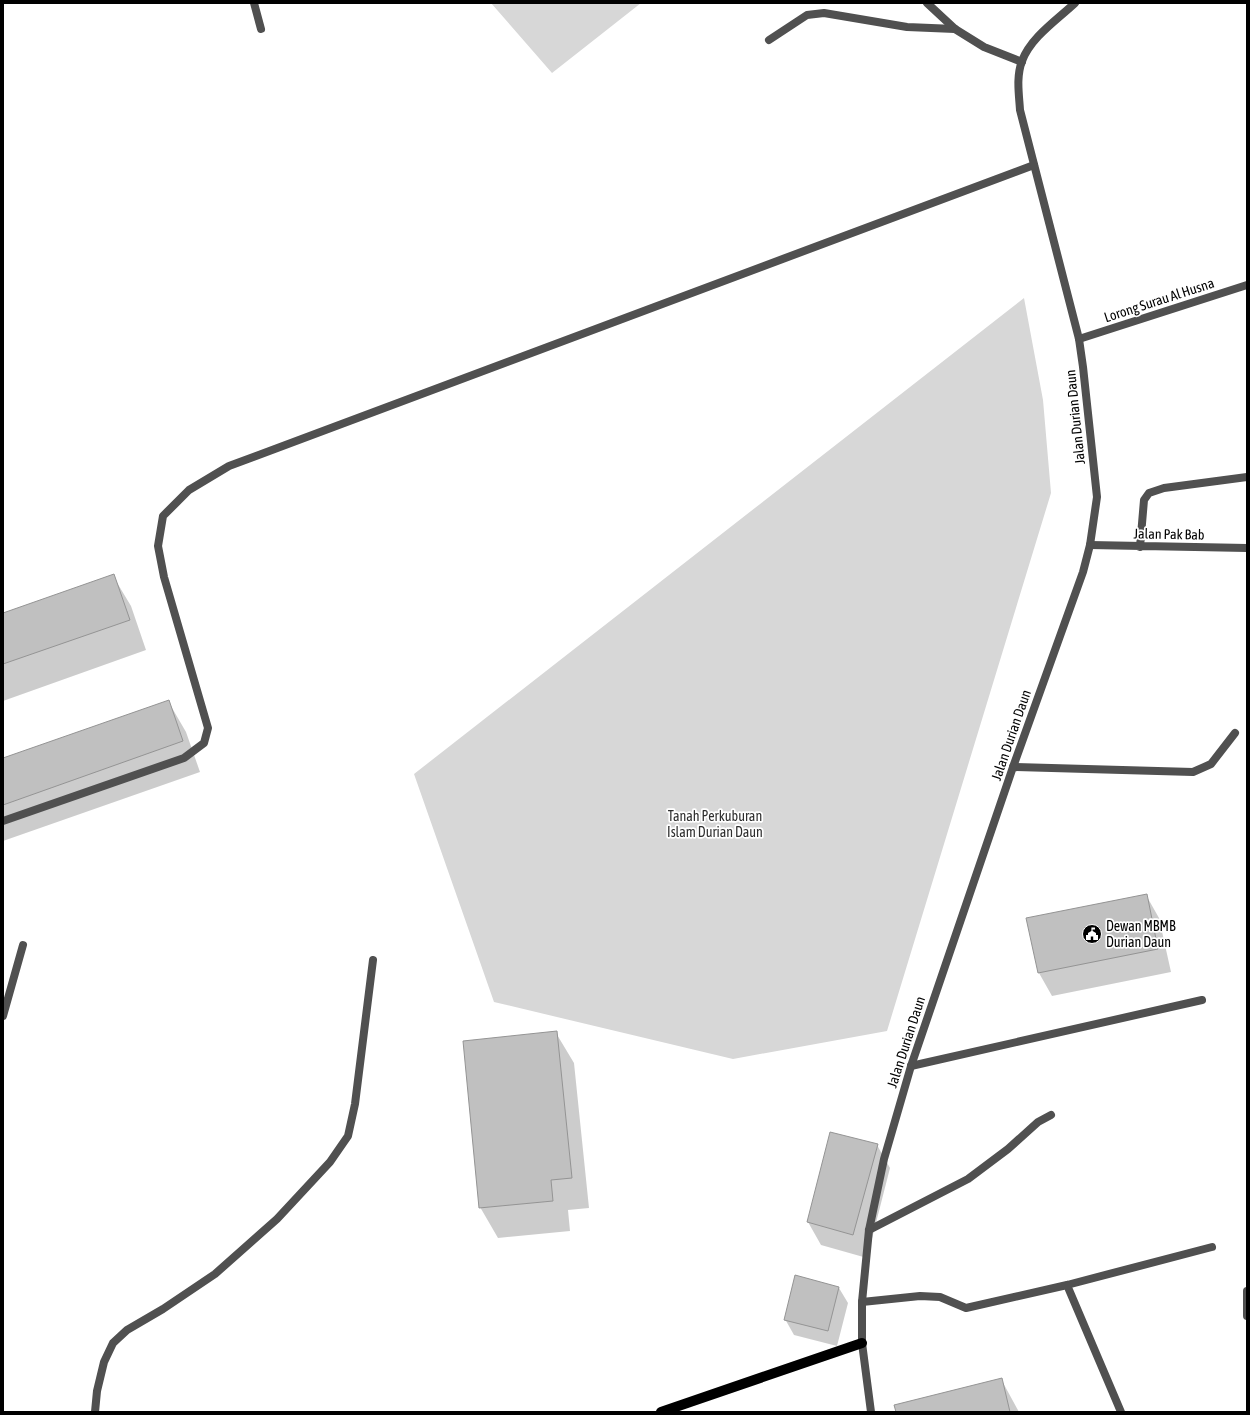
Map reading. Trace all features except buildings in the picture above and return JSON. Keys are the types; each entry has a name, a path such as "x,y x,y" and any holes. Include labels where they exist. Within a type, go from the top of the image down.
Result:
{"main road":[{"path":"661,1412 862,1343"}],"street":[{"path":"254,3 261,29"},
{"path":"927,3 956,29 984,47 1022,62"},
{"name":"Jalan Durian Daun","path":"871,1412 862,1343 862,1302 869,1230 884,1159 911,1066 1013,767 1083,572 1090,545 1097,497 1079,339 1020,110 1018,85 1022,62 1036,39 1075,3"},
{"path":"770,40 807,16 824,13 907,27 956,29"},
{"path":"3,821 184,758 204,743 208,728 164,577 158,546 163,516 189,490 229,466 1034,165"},
{"name":"Lorong Surau Al Husna","path":"1079,339 1247,285"},
{"path":"1140,547 1144,500 1149,493 1164,488 1247,477"},
{"name":"Jalan Pak Bab","path":"1090,545 1247,548"},
{"path":"1013,767 1193,772 1211,764 1235,733"},
{"path":"3,1016 23,945"},
{"path":"95,1412 97,1391 104,1362 113,1343 127,1330 163,1309 215,1274 276,1219 330,1162 348,1136 355,1104 373,960"},
{"path":"911,1066 1202,1000"},
{"path":"869,1230 968,1179 1008,1149 1038,1122 1051,1114"},
{"path":"862,1302 920,1296 940,1297 966,1308 1067,1285 1212,1247"},
{"path":"1067,1285 1121,1412"},
{"path":"1247,1291 1247,1316"}],"green space":[{"path":"491,3 641,3 552,73"},
{"name":"Tanah Perkuburan Islam Durian Daun","path":"1024,298 1043,400 1051,493 887,1031 733,1059 494,1002 414,774"}],"place":[{"name":"Dewan MBMB Durian Daun","path":"1092,934"}]}
